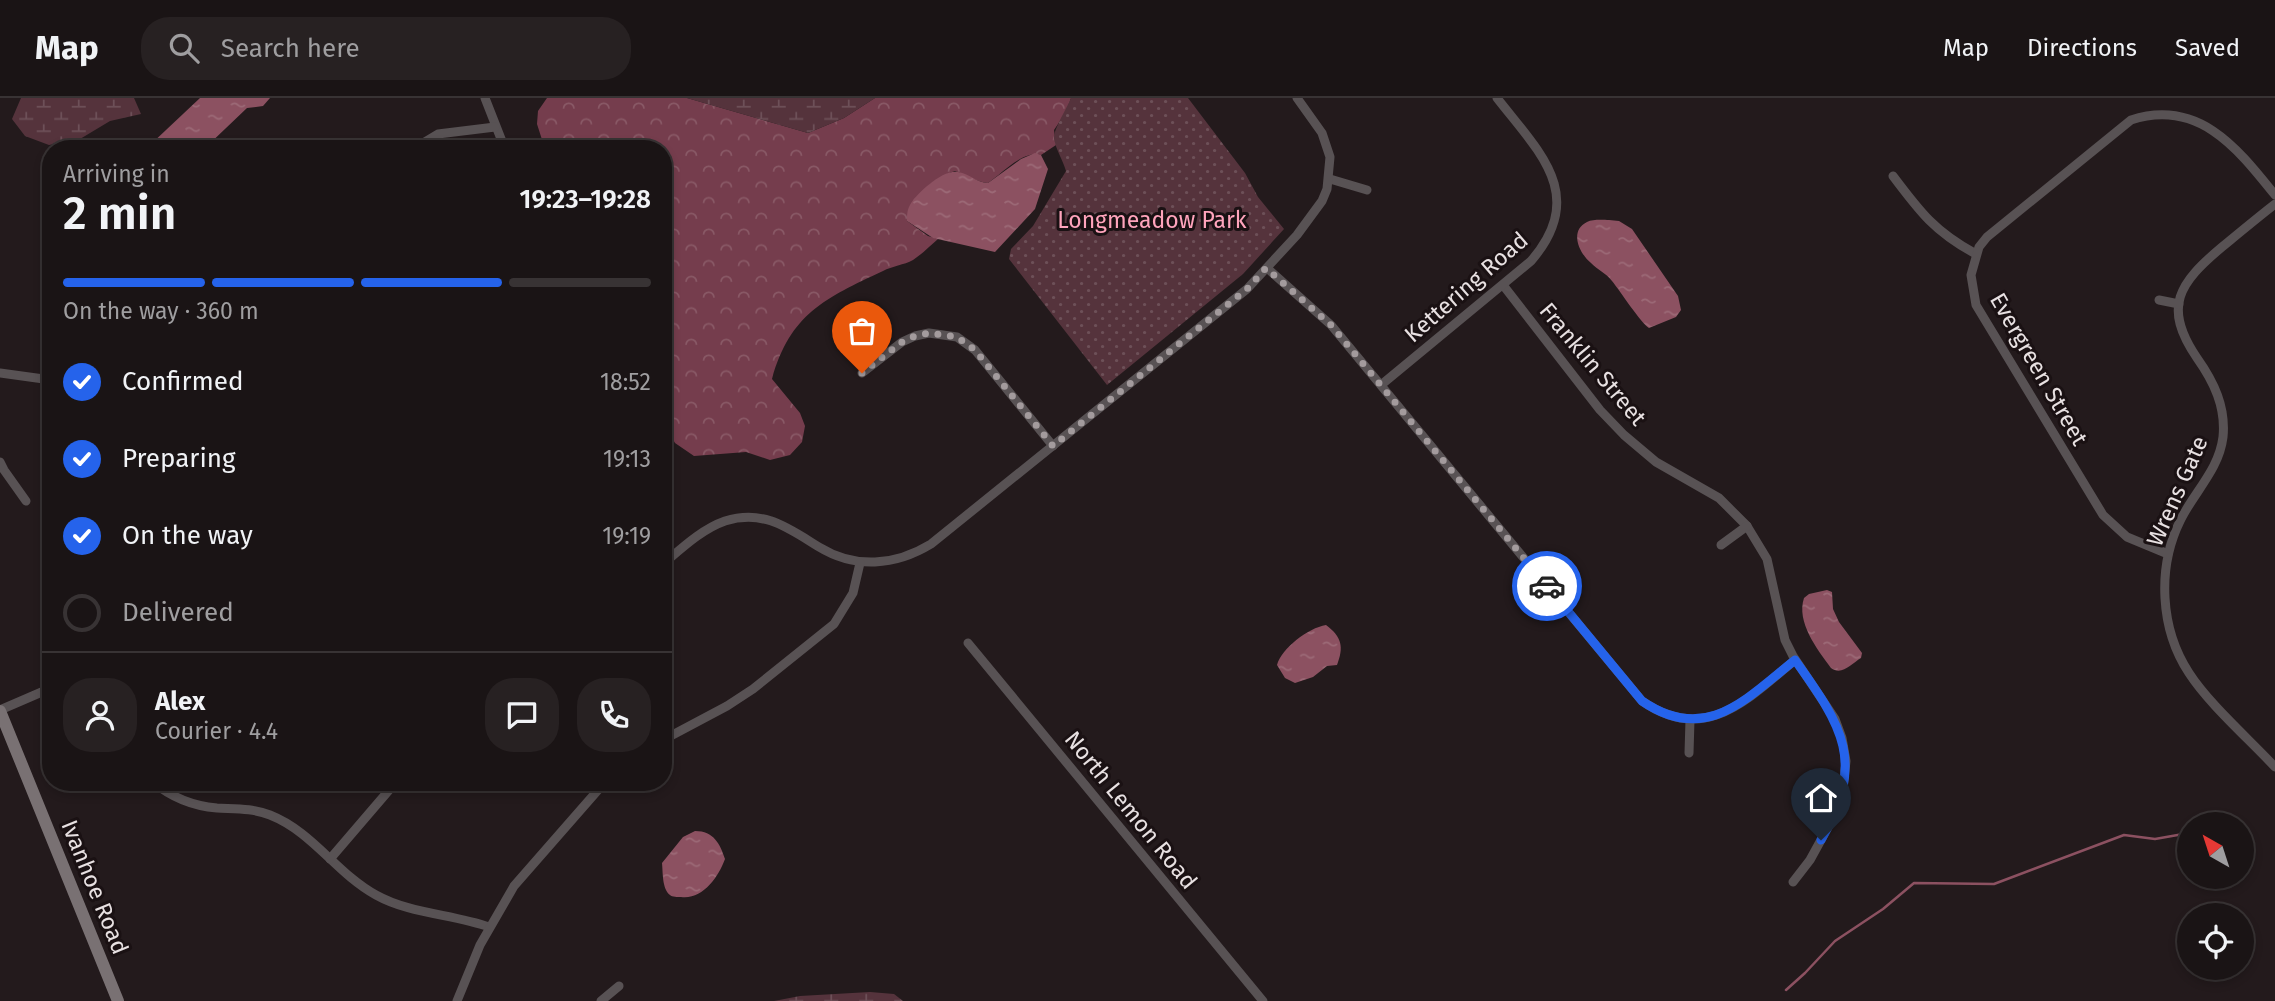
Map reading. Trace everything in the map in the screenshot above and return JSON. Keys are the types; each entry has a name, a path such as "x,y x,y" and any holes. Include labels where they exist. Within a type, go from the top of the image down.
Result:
{"main road":[{"name":"Ivanhoe Road","path":"0,710 118,1001"}],"street":[{"path":"485,98 501,140"},
{"path":"672,557 702,533 723,522 754,518 789,527 821,548 849,561 889,561 919,552 1247,289 1297,235 1322,201 1330,179 1330,157 1322,133 1297,98"},
{"name":"Kettering Road","path":"1381,386 1531,261 1547,241 1554,223 1557,197 1548,164 1497,98"},
{"path":"1893,176 1929,222 1954,243 1976,254 2000,223 2131,120 2155,107 2190,109 2212,120 2275,195"},
{"path":"428,140 438,134 495,127"},
{"path":"1330,179 1367,190"},
{"path":"2159,300 2179,303 2180,295 2195,270 2275,204"},
{"name":"Evergreen Street","path":"1976,254 1971,275 1976,305 2103,515 2127,537 2168,554"},
{"path":"1266,268 1331,325 1642,701 1656,710 1690,720 1723,714 1746,700 1795,660"},
{"name":"Franklin Street","path":"1503,285 1600,410 1624,435 1656,462 1719,498 1747,526 1767,559 1783,629 1795,660 1835,719 1846,761 1842,799 1810,860 1793,882"},
{"name":"Wrens Gate","path":"2179,303 2181,328 2186,342 2210,376 2219,396 2223,437 2218,457 2180,522 2168,554 2165,576 2168,619 2182,660 2197,684 2275,767"},
{"path":"862,373 902,342 915,336 929,333 957,337 975,350 1053,446"},
{"path":"0,373 42,379"},
{"path":"0,462 26,501"},
{"path":"1721,545 1747,526"},
{"path":"672,735 753,689 834,624 853,593 860,563"},
{"name":"North Lemon Road","path":"968,643 1263,1001"},
{"path":"0,710 42,692"},
{"path":"1689,753 1690,720"},
{"path":"167,791 193,804 241,808 270,815 311,839 356,883 379,897 400,905 489,927"},
{"path":"330,859 388,791"},
{"path":"457,1001 489,927 503,902 526,871 598,791"},
{"path":"601,1001 619,986"}],"green space":[{"path":"21,98 134,98 141,114 110,121 80,139 42,140 42,142 25,136 12,119"},
{"path":"547,98 687,98 808,133 844,118 875,98 1071,98 1066,112 1054,130 1056,145 1041,155 1034,154 1020,159 988,183 955,171 931,184 913,204 907,221 928,236 938,239 913,260 887,269 827,300 800,323 780,357 772,379 800,413 805,426 802,442 790,455 770,460 746,452 694,456 675,443 672,438 672,140 542,140 537,124 538,111"},
{"path":"687,98 875,98 844,118 808,133"},
{"name":"Longmeadow Park","path":"1071,98 1188,98 1284,229 1243,274 1107,385 1009,259 1011,249 1033,226 1066,171 1054,135"},
{"path":"870,992 894,994 903,1001 774,1001 800,996"}],"water":[{"path":"200,98 270,98 263,106 247,108 213,140 155,140"},
{"path":"1035,153 1041,155 1048,169 1035,209 995,252 933,238 907,221 908,209 913,200 924,188 945,174 958,172 988,183 1021,159"},
{"path":"1592,220 1619,221 1632,229 1678,296 1681,310 1676,317 1649,328 1610,278 1583,254 1578,242 1578,231"},
{"path":"1827,590 1832,592 1833,609 1839,622 1862,653 1861,658 1839,671 1831,668 1820,652 1809,635 1803,616 1804,598 1809,594"},
{"path":"1326,625 1340,643 1337,665 1327,666 1313,677 1295,683 1285,678 1277,665 1284,652 1304,634"},
{"path":"695,831 712,836 725,859 714,880 702,891 689,897 672,896 664,885 662,863 683,837"}],"waterway":[{"path":"1786,990 1835,941 1883,909 1914,883 1994,884 2124,835 2155,839 2177,835"}],"way so far":[{"path":"862,373 902,342 915,336 929,333 957,337 975,350 1053,446 1247,289 1266,268 1331,325 1547,586"}],"route":[{"path":"1547,586 1642,701 1672,716 1690,720 1723,714 1746,700 1795,660 1835,719 1846,761 1842,799 1821,840"}]}
